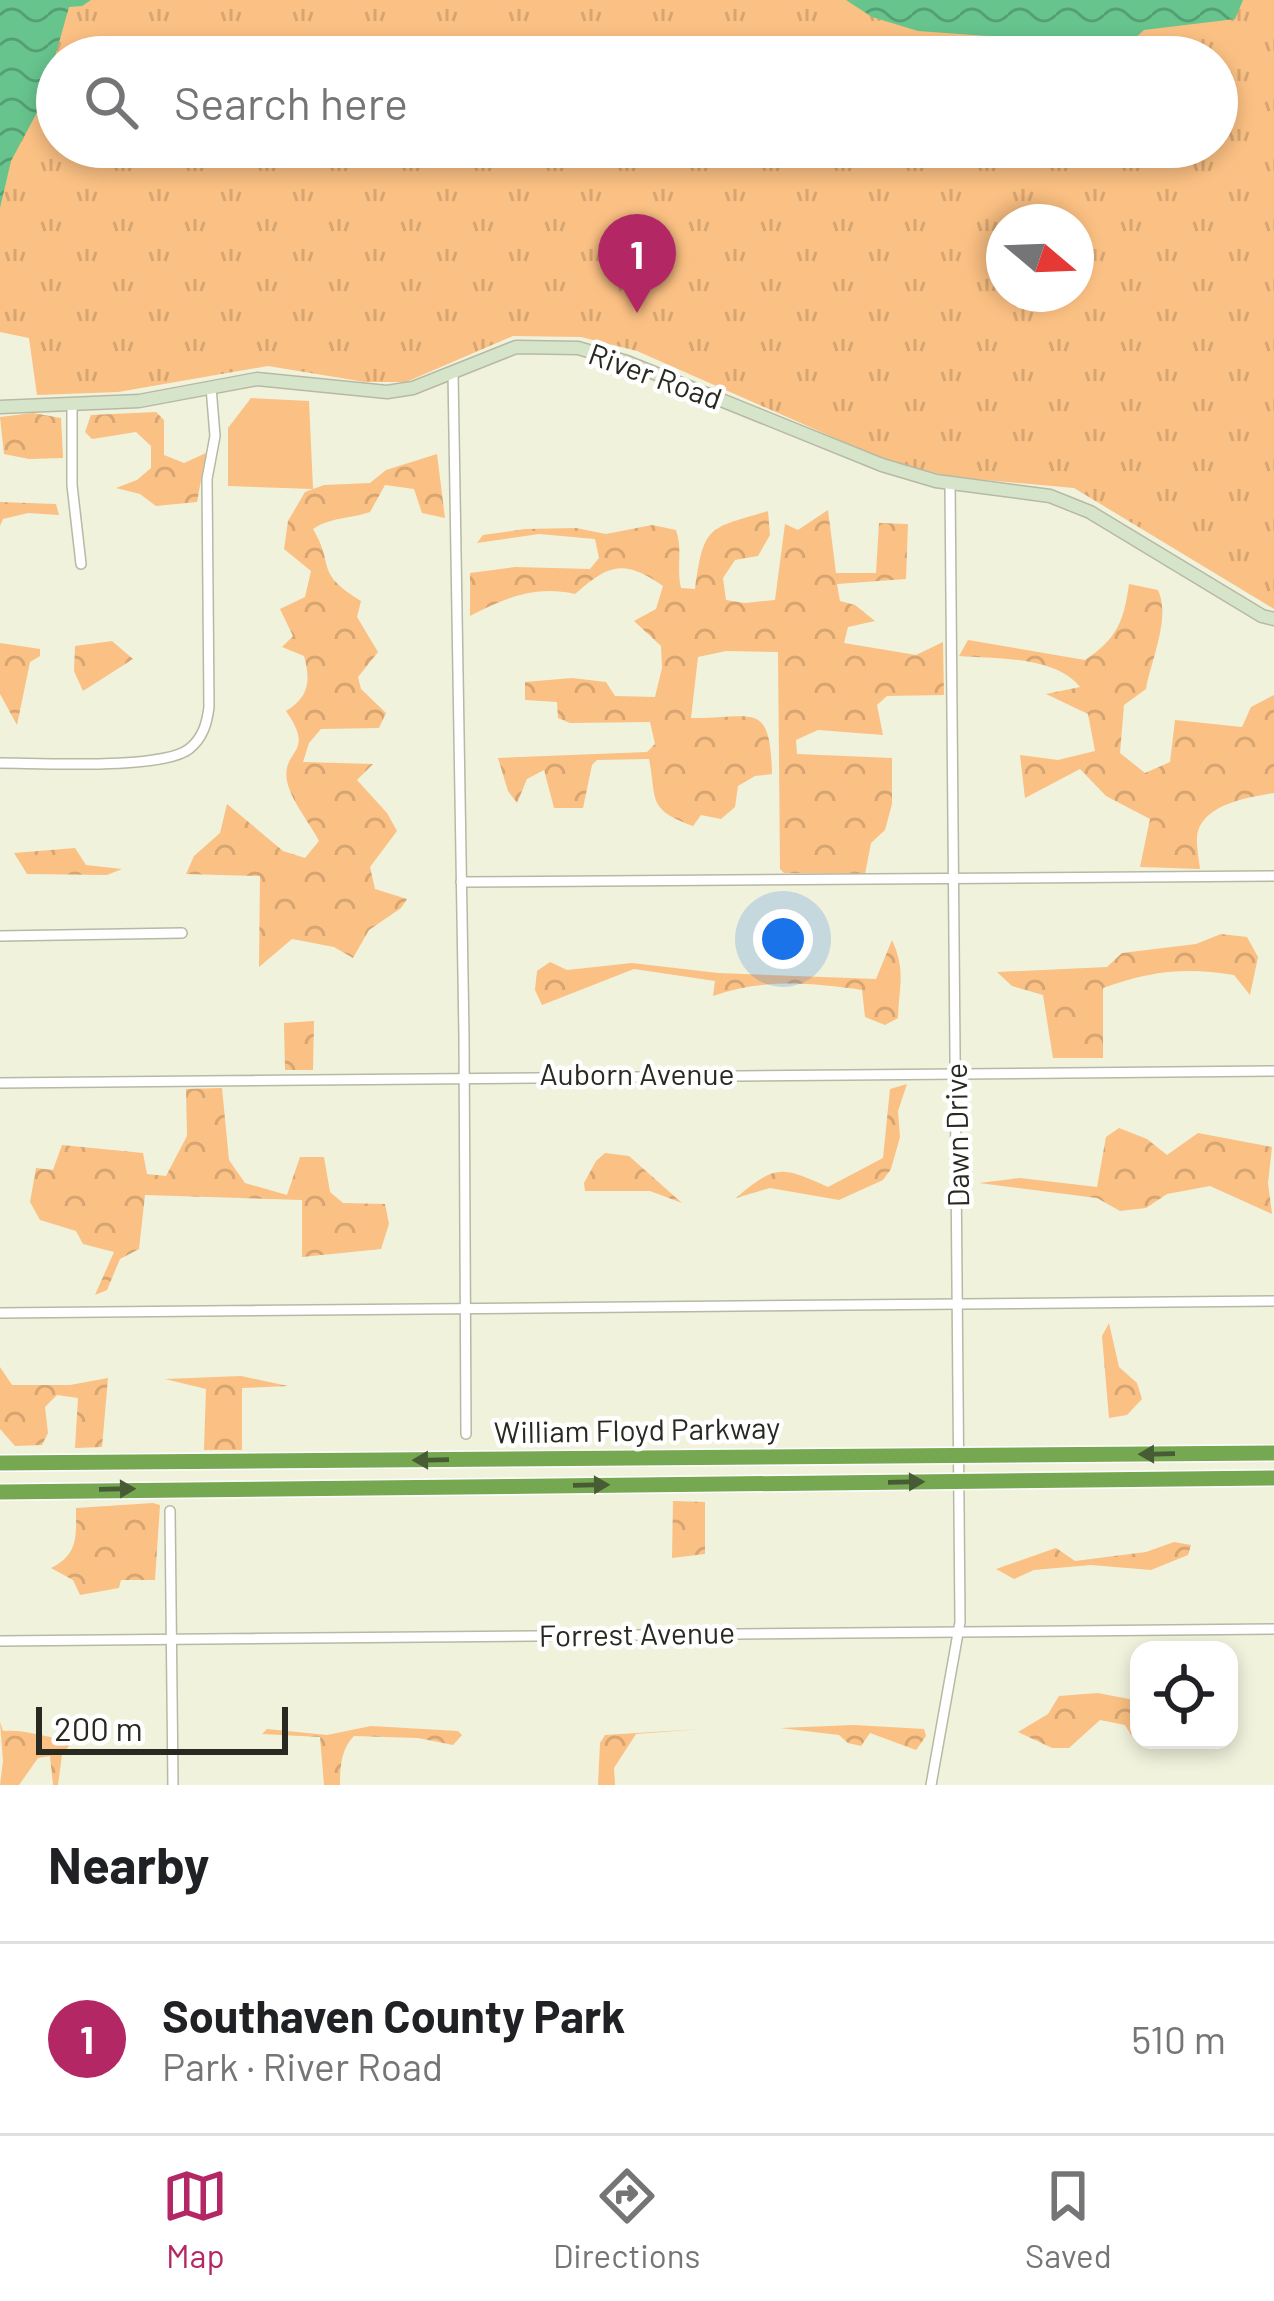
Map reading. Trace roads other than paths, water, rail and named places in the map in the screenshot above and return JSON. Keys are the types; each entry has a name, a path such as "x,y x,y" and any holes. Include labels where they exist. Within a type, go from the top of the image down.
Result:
{"highway":[{"name":"William Floyd Parkway","path":"0,1463 1274,1453"},
{"name":"William Floyd Parkway","path":"0,1492 1274,1478"}],"street":[{"name":"River Road","path":"0,407 139,401 257,379 387,392 412,388 516,347 578,348 627,362 847,452 950,483 1050,496 1090,512 1274,620"},
{"path":"453,370 466,1434"},
{"path":"0,764 162,761 188,750 204,731 209,707 207,479 215,436 211,386"},
{"path":"73,405 72,484 81,564"},
{"name":"Dawn Drive","path":"932,1785 959,1633 950,483"},
{"path":"461,882 1274,876"},
{"path":"0,936 182,933"},
{"name":"Auborn Avenue","path":"0,1083 1274,1071"},
{"path":"0,1313 1274,1301"},
{"path":"170,1511 172,1785"},
{"name":"Forrest Avenue","path":"0,1641 1274,1629"}],"water":[{"path":"0,0 91,0 69,7 61,36 36,36 36,114 11,161 0,208"},
{"path":"846,0 1243,0 1235,19 1144,30 1138,36 988,36 918,31 872,17"}],"place":[{"name":"Southaven County Park","path":"637,313"}]}
